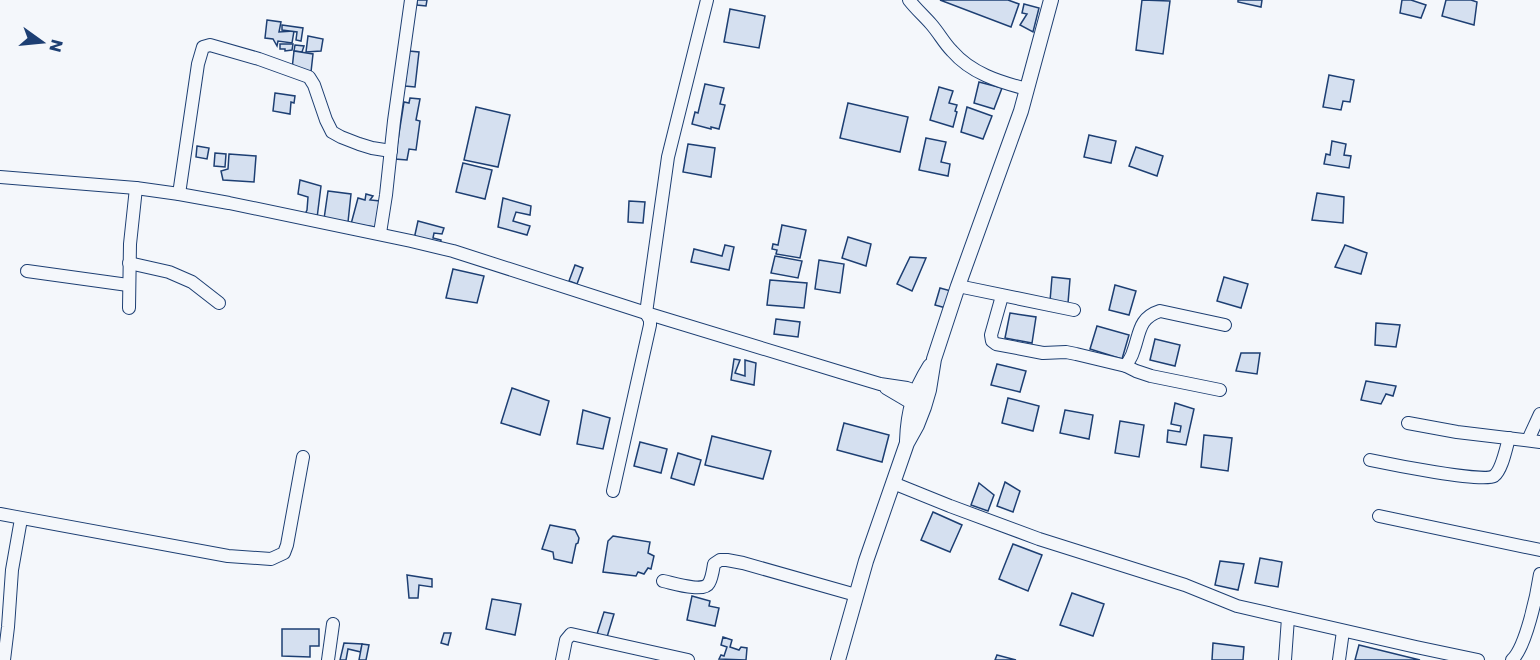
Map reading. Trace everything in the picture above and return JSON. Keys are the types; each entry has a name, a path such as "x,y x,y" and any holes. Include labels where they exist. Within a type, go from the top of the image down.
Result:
{"street":[{"path":"380,233 411,0"},
{"path":"613,491 650,325 646,314 668,157 707,0"},
{"path":"909,0 961,61 981,74 1002,83 1027,89"},
{"path":"838,660 856,596 907,443 908,421 920,399 1017,123 1051,0"},
{"path":"178,194 198,64 203,47 210,45 309,77 315,85 332,132 359,144 391,151"},
{"path":"0,177 136,188 178,194 380,233 453,251 646,314 880,384 920,399"},
{"path":"129,308 131,225 136,188"},
{"path":"129,263 169,272 192,282 219,303"},
{"path":"27,271 128,285"},
{"path":"958,286 1074,310"},
{"path":"1002,296 991,335 992,341 996,344 1043,353 1066,352 1126,366 1151,376 1220,390"},
{"path":"1126,366 1143,322 1151,314 1160,311 1224,324"},
{"path":"1408,423 1457,432 1534,441 1540,414"},
{"path":"1371,460 1492,478 1500,467 1509,438"},
{"path":"0,514 228,556 271,559 284,553 287,545 303,457"},
{"path":"893,483 1039,539 1185,585 1237,606 1478,660"},
{"path":"1379,516 1540,550"},
{"path":"4,660 12,570 21,519"},
{"path":"663,581 705,588 714,564 720,560 727,560 768,569 856,596"},
{"path":"1512,660 1520,650 1531,615 1540,573"},
{"path":"1285,660 1288,618"},
{"path":"328,660 333,624"},
{"path":"1339,660 1343,631"},
{"path":"562,660 566,640 571,634 688,660"}],"building":[{"path":"417,0 427,0 426,6 417,5"},
{"path":"940,0 1008,0 1019,4 1011,27"},
{"path":"1142,0 1170,1 1163,54 1136,50"},
{"path":"1238,0 1262,0 1261,7 1238,2"},
{"path":"1402,0 1411,0 1426,5 1421,18 1400,13"},
{"path":"1446,0 1477,2 1474,25 1442,16"},
{"path":"1024,4 1039,8 1033,32 1020,25 1027,14 1022,13"},
{"path":"730,9 765,16 759,48 724,42"},
{"path":"267,20 281,22 279,32 294,31 292,43 278,41 277,46 273,39 265,38"},
{"path":"282,25 303,28 301,41 296,40 297,32 282,30"},
{"path":"308,36 323,39 321,51 306,52"},
{"path":"280,44 293,44 292,50 280,49"},
{"path":"295,45 304,46 302,52 294,51"},
{"path":"294,51 313,54 311,72 292,69"},
{"path":"409,51 419,52 415,87 405,86"},
{"path":"1329,75 1354,80 1350,102 1343,101 1341,110 1323,107"},
{"path":"979,82 1002,88 994,109 974,103"},
{"path":"705,84 724,88 720,104 725,105 719,129 692,124 695,112 698,113"},
{"path":"939,87 953,91 949,103 957,105 955,111 957,112 953,127 930,120"},
{"path":"275,93 295,96 294,103 291,102 290,114 273,111"},
{"path":"410,98 420,99 416,120 420,121 416,150 409,149 407,160 395,159 404,102 409,103"},
{"path":"848,103 908,117 900,152 840,138"},
{"path":"476,107 510,115 498,167 464,160"},
{"path":"967,107 992,116 983,139 961,132"},
{"path":"1089,135 1116,141 1111,163 1084,157"},
{"path":"926,138 946,142 941,162 950,164 948,176 919,170"},
{"path":"1332,141 1346,144 1344,155 1351,156 1349,168 1324,164 1326,154 1330,155"},
{"path":"688,144 715,148 711,177 683,172"},
{"path":"197,146 209,148 207,159 196,157"},
{"path":"1136,147 1163,156 1157,176 1129,166"},
{"path":"215,153 226,154 225,167 214,166"},
{"path":"229,154 256,156 254,182 223,180 221,171 228,169"},
{"path":"463,163 492,170 485,199 456,192"},
{"path":"300,180 321,186 317,218 303,218 307,210 308,197 298,194"},
{"path":"328,191 351,194 348,222 324,219"},
{"path":"1317,193 1344,197 1343,223 1312,220"},
{"path":"366,194 373,196 370,200 380,201 376,227 351,224 358,198 365,200"},
{"path":"503,198 531,206 530,215 516,212 513,221 530,226 527,235 498,227"},
{"path":"629,201 645,202 643,223 628,222"},
{"path":"418,221 444,228 442,234 434,233 433,238 441,240 440,245 414,239"},
{"path":"782,225 806,230 800,258 776,254 777,250 772,249 773,244 778,245"},
{"path":"848,237 871,244 866,266 842,258"},
{"path":"725,245 734,247 729,270 691,262 694,249 722,256"},
{"path":"1345,245 1367,253 1361,274 1335,267"},
{"path":"775,256 802,261 798,278 771,273"},
{"path":"910,257 926,258 912,291 897,284"},
{"path":"819,260 844,264 840,293 815,289"},
{"path":"575,265 583,268 577,284 569,281"},
{"path":"453,269 484,276 477,303 446,298"},
{"path":"1052,277 1070,279 1068,303 1050,301"},
{"path":"1224,277 1248,284 1241,308 1217,301"},
{"path":"770,280 807,283 804,308 767,305"},
{"path":"1115,285 1136,291 1129,315 1109,310"},
{"path":"940,288 951,291 946,308 935,305"},
{"path":"1010,313 1036,317 1032,343 1005,338"},
{"path":"776,319 800,322 798,337 774,334"},
{"path":"1376,323 1400,325 1396,347 1375,345"},
{"path":"1097,326 1129,335 1122,359 1090,349"},
{"path":"1155,339 1180,345 1175,366 1150,360"},
{"path":"1241,353 1260,353 1257,374 1236,371"},
{"path":"734,359 740,360 735,373 745,376 745,360 756,363 754,385 731,380"},
{"path":"997,364 1026,371 1020,392 991,385"},
{"path":"1366,381 1396,386 1393,396 1386,394 1381,404 1361,400"},
{"path":"512,388 549,401 540,435 501,423"},
{"path":"1008,398 1039,406 1033,431 1002,423"},
{"path":"1175,403 1194,409 1186,445 1167,442 1168,430 1180,432 1181,426 1171,424"},
{"path":"583,410 610,418 603,449 577,444"},
{"path":"1065,410 1093,415 1089,439 1060,433"},
{"path":"1120,421 1144,425 1139,457 1115,453"},
{"path":"844,423 889,435 882,462 837,450"},
{"path":"1204,435 1232,438 1228,471 1201,467"},
{"path":"712,436 771,451 763,479 705,465"},
{"path":"640,442 667,449 661,473 634,466"},
{"path":"678,453 701,460 694,485 671,478"},
{"path":"1005,482 1020,491 1013,512 997,506"},
{"path":"979,483 994,495 988,511 971,505"},
{"path":"933,512 962,525 950,552 921,540"},
{"path":"550,525 575,530 579,538 572,563 554,559 553,552 542,549"},
{"path":"613,536 650,542 648,553 654,556 651,569 648,568 644,574 638,572 636,576 603,572 608,541"},
{"path":"1013,544 1042,555 1028,591 999,579"},
{"path":"1260,558 1282,562 1278,587 1255,583"},
{"path":"1220,561 1244,564 1238,590 1215,585"},
{"path":"407,575 432,579 432,587 419,585 418,598 409,598"},
{"path":"1072,593 1104,604 1093,636 1060,625"},
{"path":"692,596 710,601 709,606 719,608 715,626 687,620"},
{"path":"492,599 521,604 515,635 486,629"},
{"path":"604,612 614,614 607,637 597,634"},
{"path":"282,629 319,629 319,646 310,646 310,657 282,656"},
{"path":"444,633 451,633 448,645 441,643"},
{"path":"723,637 732,640 730,647 739,650 741,647 747,648 746,660 719,659 721,655 724,656 727,647 721,645"},
{"path":"344,643 362,644 361,652 348,649 346,660 340,660"},
{"path":"1213,643 1244,647 1243,660 1212,660"},
{"path":"362,644 369,645 366,660 359,660"},
{"path":"1359,645 1420,660 1355,660"},
{"path":"997,655 1016,660 995,660"}]}
